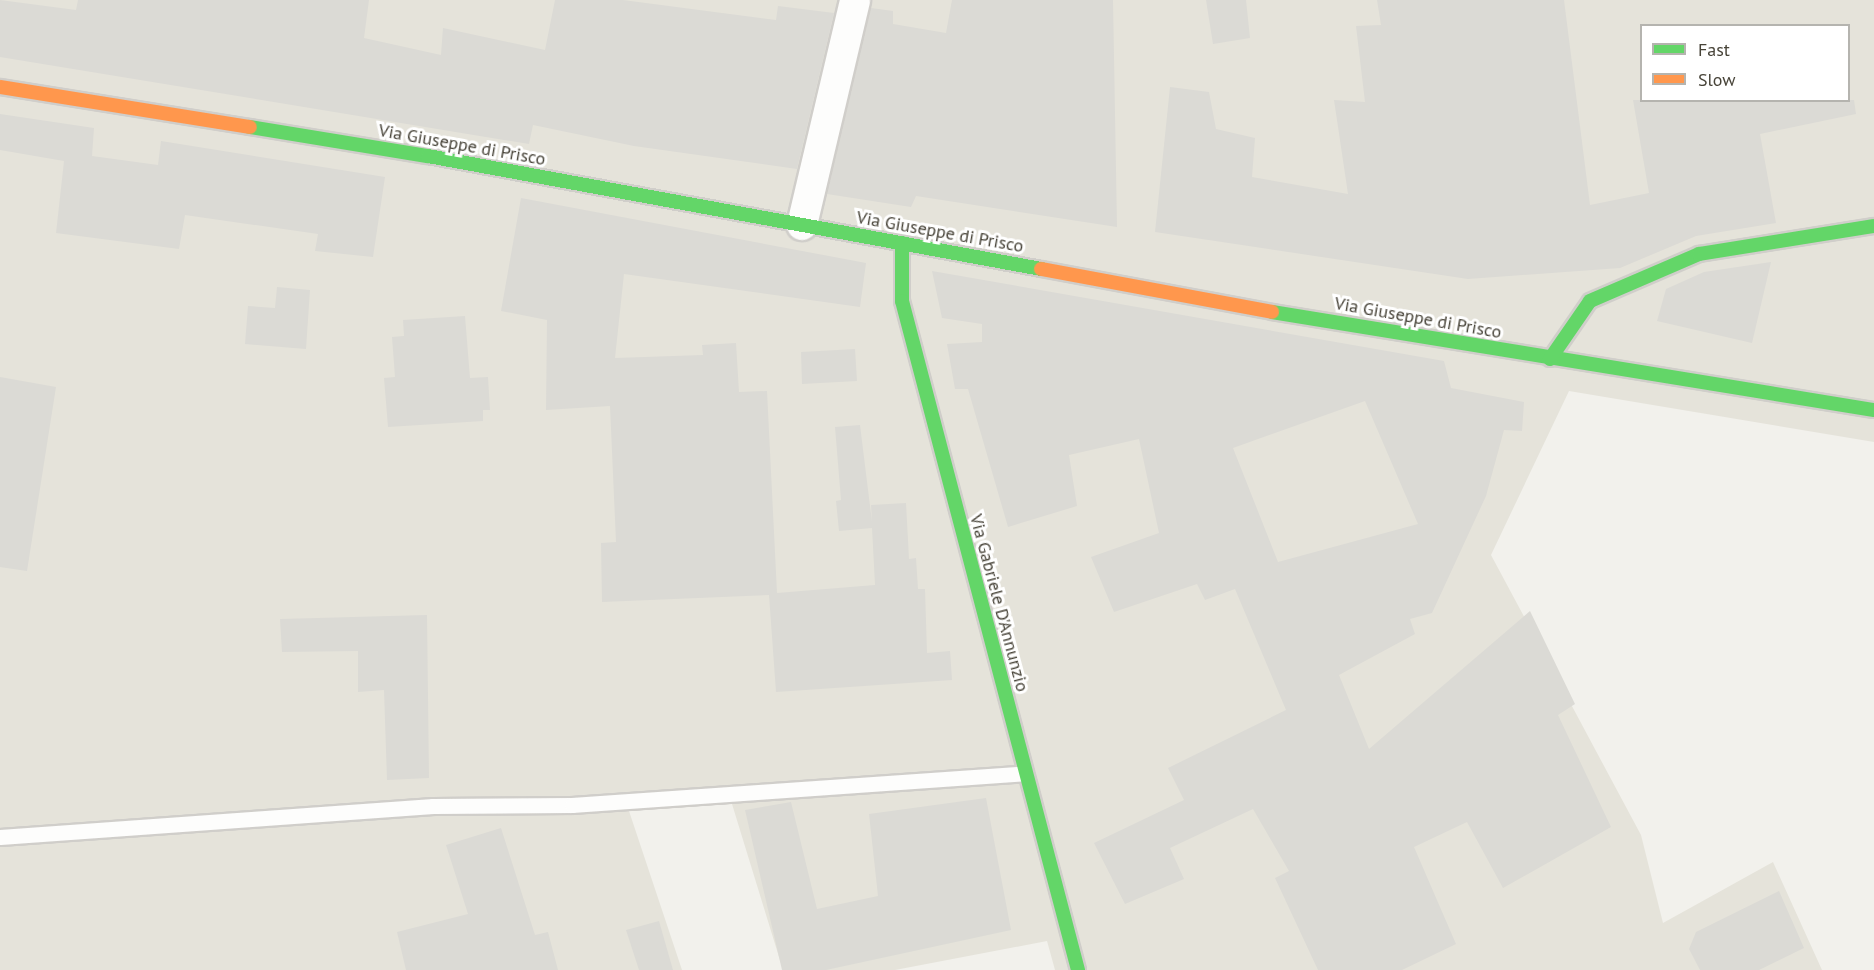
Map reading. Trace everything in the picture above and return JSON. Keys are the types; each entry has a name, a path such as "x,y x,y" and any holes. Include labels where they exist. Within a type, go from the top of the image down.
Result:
{"main road":[{"name":"Via Giuseppe di Prisco","path":"0,87 428,156 801,225 1550,358 1874,410"},
{"path":"1550,358 1590,300 1700,254 1874,226"},
{"name":"Via Gabriele D'Annunzio","path":"902,243 902,301 1024,773 1078,970"}],"street":[{"path":"801,225 855,0"}],"lane":[{"path":"0,837 433,806 572,805 1024,773"}],"shaded area":[{"path":"0,0 1874,0 1874,442 1569,391 1491,555 1641,835 1663,923 1773,862 1822,970 1055,970 1047,941 895,970 783,970 732,804 628,808 682,970 0,970"}],"building":[{"path":"0,0 76,10 78,0 369,0 364,38 441,55 443,28 545,50 555,0 623,0 776,20 778,6 834,13 797,169 634,146 533,125 529,144 0,57"},
{"path":"952,0 1113,0 1117,227 916,196 911,207 827,194 871,8 893,11 893,24 946,33"},
{"path":"1206,0 1246,0 1250,38 1213,44"},
{"path":"1377,0 1564,0 1590,205 1649,193 1633,100 1640,100 1640,102 1850,102 1854,100 1856,114 1760,134 1776,223 1696,236 1620,268 1468,279 1155,232 1170,87 1209,92 1216,129 1255,138 1252,177 1348,194 1334,100 1365,102 1356,26 1381,25"},
{"path":"0,114 94,128 92,156 158,165 161,141 385,177 373,257 315,251 318,234 185,215 179,249 56,233 64,161 0,150"},
{"path":"521,198 866,263 860,307 624,274 615,358 703,355 702,345 736,343 739,392 767,391 777,593 875,585 872,528 839,531 836,501 841,500 835,427 860,425 872,522 871,505 906,503 909,559 916,558 918,589 925,589 927,653 950,651 952,680 776,692 769,595 602,602 601,543 616,542 610,406 546,410 547,320 501,311"},
{"path":"1771,262 1752,343 1657,321 1666,289 1704,272"},
{"path":"932,271 1444,361 1451,388 1524,402 1522,431 1504,430 1486,496 1432,613 1410,619 1415,634 1339,675 1369,749 1530,611 1575,704 1558,715 1611,827 1503,888 1467,822 1414,847 1456,944 1402,970 1318,970 1275,878 1289,871 1253,809 1170,848 1184,879 1125,904 1094,843 1184,800 1168,768 1286,710 1235,589 1205,600 1197,584 1114,612 1091,557 1159,533 1139,439 1069,455 1077,506 1008,527 968,389 955,389 947,344 982,342 982,324 942,318","holes":["1365,401 1418,524 1278,562 1233,448"]},
{"path":"277,287 310,290 306,349 245,344 248,306 275,308"},
{"path":"465,316 470,378 488,377 490,410 483,410 483,421 388,427 384,378 395,377 392,337 404,336 403,320"},
{"path":"855,349 857,381 802,384 801,352"},
{"path":"0,377 56,387 27,571 0,567"},
{"path":"427,615 429,778 387,780 384,690 358,692 358,651 282,652 280,619"},
{"path":"986,798 1011,930 826,970 782,970 745,810 791,802 817,909 878,896 869,814"},
{"path":"501,828 535,935 548,932 558,970 406,970 397,932 468,914 446,845"},
{"path":"1779,891 1804,948 1759,970 1700,970 1689,949 1696,932"},
{"path":"659,921 673,970 639,970 626,930"}],"traffic: fast":[{"path":"250,127 428,156 1041,269"},
{"path":"1550,359 1590,301 1699,254 1874,226"},
{"path":"902,243 902,301 1078,970"},
{"path":"1272,312 1874,410"}],"traffic: slow":[{"path":"0,87 250,127"},
{"path":"1041,269 1272,312"}]}
